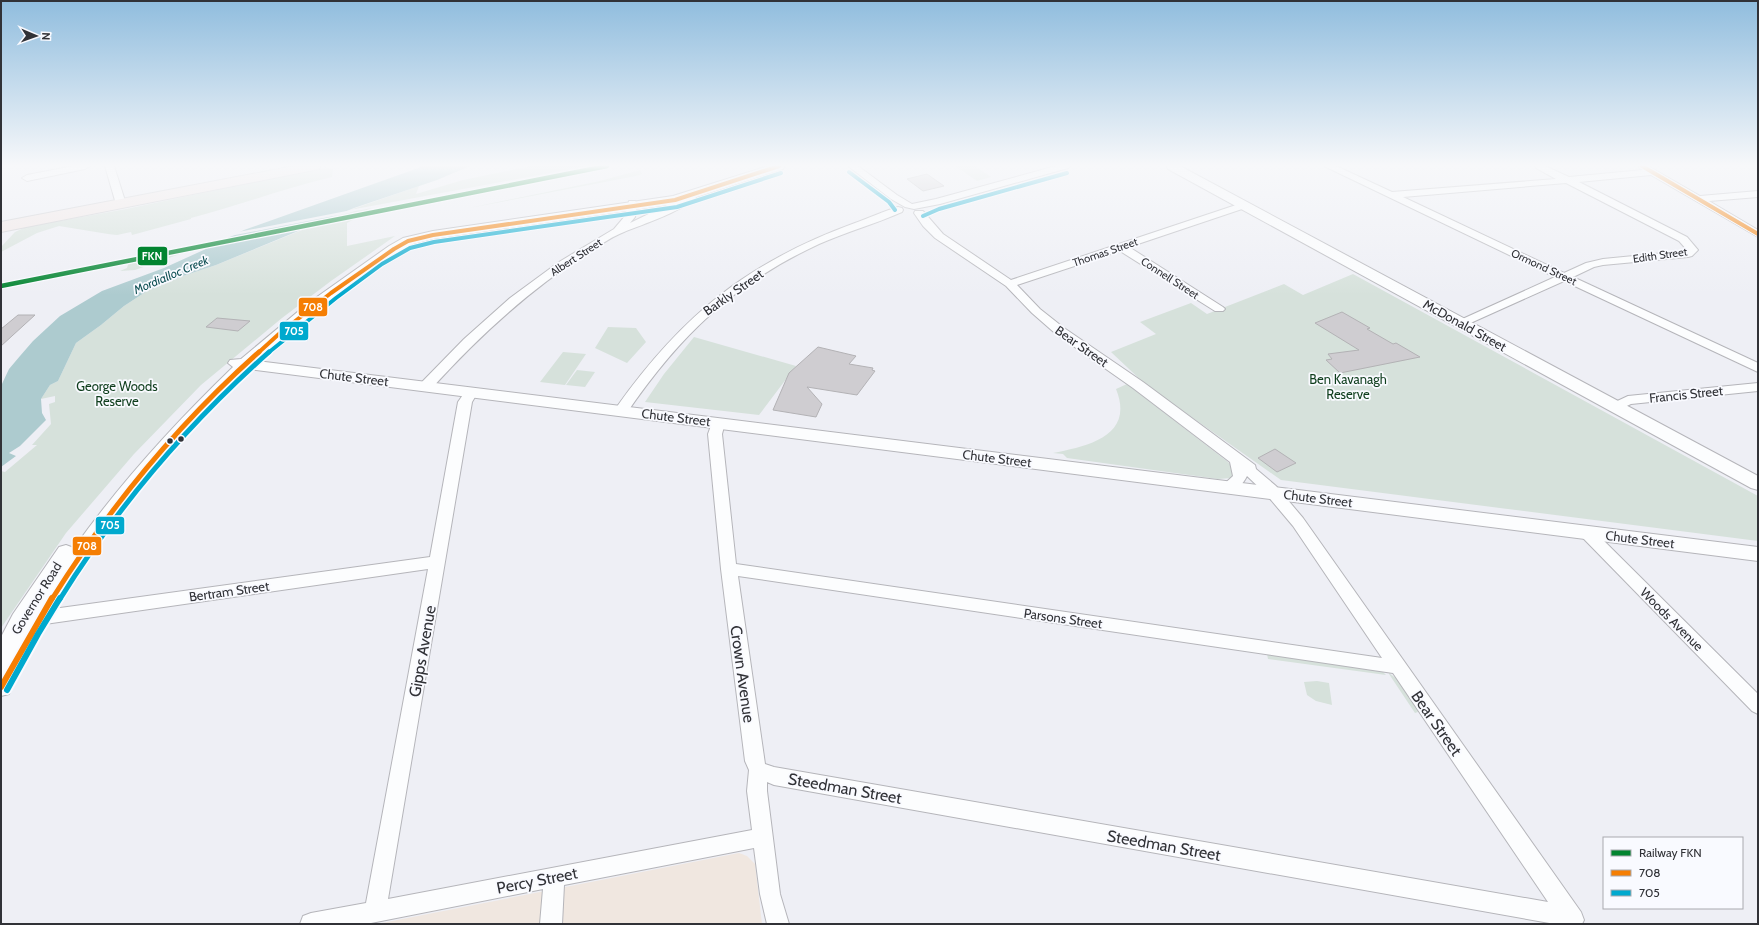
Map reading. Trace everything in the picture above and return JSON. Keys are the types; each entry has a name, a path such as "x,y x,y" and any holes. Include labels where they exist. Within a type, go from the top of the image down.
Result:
{"highway":[{"path":"1,227 94,209"}],"street":[{"path":"241,363 266,345 311,308 394,249 408,241 433,235 604,209"},
{"path":"617,231 630,217 631,209"},
{"name":"Albert Street","path":"426,386 468,342 518,297 572,259 617,231 667,209"},
{"name":"Barkly Street","path":"622,411 643,378 672,343 698,317 741,283 776,263 836,234 878,219 915,209"},
{"name":"Thomas Street","path":"1010,284 1233,209"},
{"name":"McDonald Street","path":"1253,209 1758,484"},
{"name":"Ormond Street","path":"1421,209 1758,368"},
{"name":"Edith Street","path":"1462,323 1596,263 1684,255 1693,250 1682,238 1625,209"},
{"path":"1716,209 1758,234"},
{"name":"Bear Street","path":"909,211 927,224 950,245 1010,284 1036,311 1060,331 1138,385 1281,494 1298,522 1573,920"},
{"name":"Connell Street","path":"1121,247 1219,310"},
{"name":"Chute Street","path":"241,363 1758,554"},
{"name":"Governor Road","path":"1,687 66,574 86,544 136,479 241,363"},
{"name":"Governor Road","path":"1,658 21,620 70,547 111,494 169,428 241,363"},
{"name":"Francis Street","path":"1616,407 1628,400 1758,387"},
{"name":"Gipps Avenue","path":"375,912 465,402 472,392"},
{"name":"Crown Avenue","path":"718,423 715,434 729,569 754,761 758,770 757,791 770,894 778,924"},
{"path":"1228,487 1237,482 1241,476 1239,461"},
{"name":"Woods Avenue","path":"1586,532 1758,706"},
{"name":"Bertram Street","path":"21,620 437,562"},
{"name":"Parsons Street","path":"729,569 1398,667"},
{"name":"Steedman Street","path":"758,770 774,776 1573,920"},
{"name":"Percy Street","path":"310,924 763,837"},
{"path":"551,924 554,877"}],"shaded area":[{"path":"739,853 747,856 755,864 762,924 377,924"}],"green space":[{"path":"125,209 222,209 132,235 131,232 117,235 59,226 37,233 1,252 1,247 15,232 26,227"},
{"name":"George Woods Reserve","path":"369,209 357,214 358,217 347,223 347,246 395,236 282,318 201,385 134,454 66,533 1,628 1,471 5,472 37,445 32,445 51,424 49,404 55,402 55,396 41,399 50,385 58,381 76,343 124,306 147,291 312,226 323,224 332,217 353,211"},
{"path":"194,249 135,270 120,271 127,268 129,261"},
{"name":"Ben Kavanagh Reserve","path":"1353,274 1758,496 1758,541 1281,480 1146,385 1111,352 1156,334 1140,322 1191,303 1207,314 1284,284 1303,295"},
{"path":"608,327 636,328 646,342 627,363 595,348"},
{"path":"694,337 796,366 759,415 645,402 664,374"},
{"path":"563,352 586,354 565,385 540,382"},
{"path":"577,370 595,372 585,387 566,385"},
{"path":"1127,384 1228,462 1234,473 1232,478 1218,479 1067,458 1063,454 1053,453 1080,447 1093,442 1105,436 1114,428 1119,418 1120,405 1116,389"},
{"path":"1267,654 1382,671 1386,675 1268,659"},
{"path":"1389,673 1397,679 1419,710 1418,712 1415,713"},
{"path":"1317,681 1329,683 1332,705 1316,701 1307,695 1304,682"}],"water":[{"name":"Mordialloc Creek","path":"303,209 351,209 216,265 180,277 147,291 124,306 76,343 58,381 50,385 41,399 42,413 46,420 20,446 9,453 16,456 1,467 1,386 9,369 33,341 60,316 102,291 164,268 244,230"}],"pier":[{"path":"359,209 349,213 225,237 233,233"},
{"path":"334,219 323,224 206,247 215,243"}],"building":[{"path":"1342,312 1370,328 1367,329 1393,344 1396,343 1420,357 1340,373 1326,360 1332,359 1328,354 1359,350 1315,323"},
{"path":"18,315 35,315 1,346 1,329"},
{"path":"217,318 250,321 238,331 206,327"},
{"path":"818,347 856,356 849,364 873,368 872,370 875,371 857,395 807,387 822,404 816,417 773,410 789,373"},
{"path":"1275,449 1296,463 1277,472 1258,458"}],"rail line":[{"name":"FKN","path":"1,286 389,209"}],"transit line":[{"name":"708","path":"1,687 32,630 67,575 104,522 144,471 186,422 232,376 280,333 331,293 401,244 417,238 612,209"},
{"name":"705","path":"7,690 38,634 72,579 109,526 149,475 191,427 237,381 285,338 382,264 410,248 434,242 662,209"},
{"name":"705","path":"923,216 939,209"},
{"name":"708","path":"1716,209 1758,234"}]}
